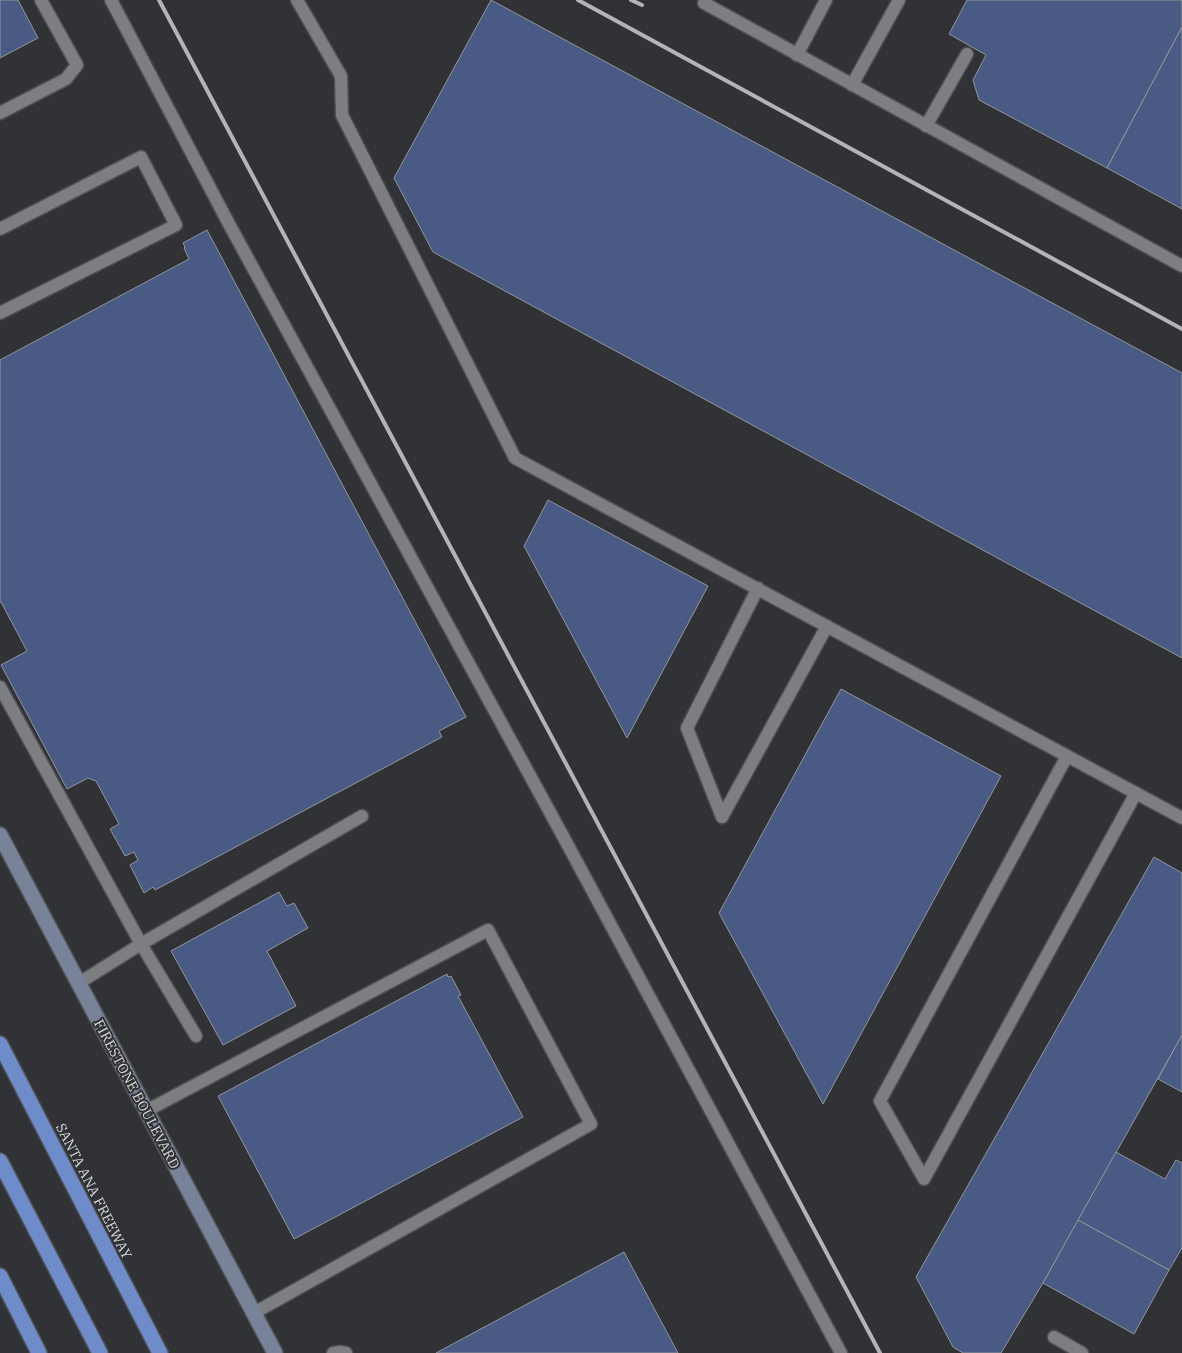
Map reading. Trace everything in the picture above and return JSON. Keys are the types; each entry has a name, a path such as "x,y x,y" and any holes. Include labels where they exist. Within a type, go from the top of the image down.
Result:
{"highway":[{"name":"SANTA ANA FREEWAY","path":"0,1044 160,1353"},
{"path":"0,1161 100,1353"},
{"path":"0,1276 39,1353"}],"street":[{"name":"FIRESTONE BOULEVARD","path":"0,835 275,1353"}],"lane":[{"path":"0,112 66,79 77,65 41,0"},
{"path":"111,0 229,224 564,838 841,1353"},
{"path":"298,0 341,76 342,115 515,458 1182,818"},
{"path":"797,54 826,0"},
{"path":"852,85 898,0"},
{"path":"704,4 1182,266"},
{"path":"926,126 966,54"},
{"path":"0,229 141,157 176,225 0,313"},
{"path":"758,588 687,728 722,817 827,626"},
{"path":"0,687 141,944 196,1036"},
{"path":"1067,756 880,1100 924,1179 1136,793"},
{"path":"79,984 141,944 362,816"},
{"path":"146,1111 488,930 587,1115 591,1124 254,1313"},
{"path":"1054,1337 1082,1353"},
{"path":"333,1353 346,1353"}],"building":[{"path":"0,0 18,0 38,38 0,58"},
{"path":"491,0 1182,373 1182,658 433,252 394,178"},
{"path":"967,0 1182,0 1182,27 1107,168 979,100 973,80 986,55 949,34"},
{"path":"1182,27 1182,209 1107,168"},
{"path":"207,230 466,717 439,731 442,737 155,890 153,887 144,893 130,865 138,860 134,852 125,856 110,829 119,824 96,781 88,778 67,789 1,665 27,651 0,602 0,360 189,259 183,243"},
{"path":"548,500 708,586 627,738 524,546"},
{"path":"841,689 1001,776 823,1104 719,913"},
{"path":"1154,857 1182,873 1182,1035 1043,1283 1001,1353 963,1353 953,1347 916,1277"},
{"path":"279,892 287,906 294,903 308,928 267,951 296,1006 223,1045 171,951"},
{"path":"447,974 448,977 451,976 461,995 458,996 523,1117 294,1239 218,1096"},
{"path":"1182,1035 1182,1092 1158,1079"},
{"path":"1116,1152 1165,1179 1176,1160 1182,1163 1182,1248 1169,1270 1078,1220"},
{"path":"1078,1220 1169,1270 1134,1334 1043,1283"},
{"path":"624,1252 678,1353 436,1353"}],"railway":[{"path":"159,0 880,1353"},
{"path":"578,0 1182,329"},
{"path":"631,0 642,5"}]}
